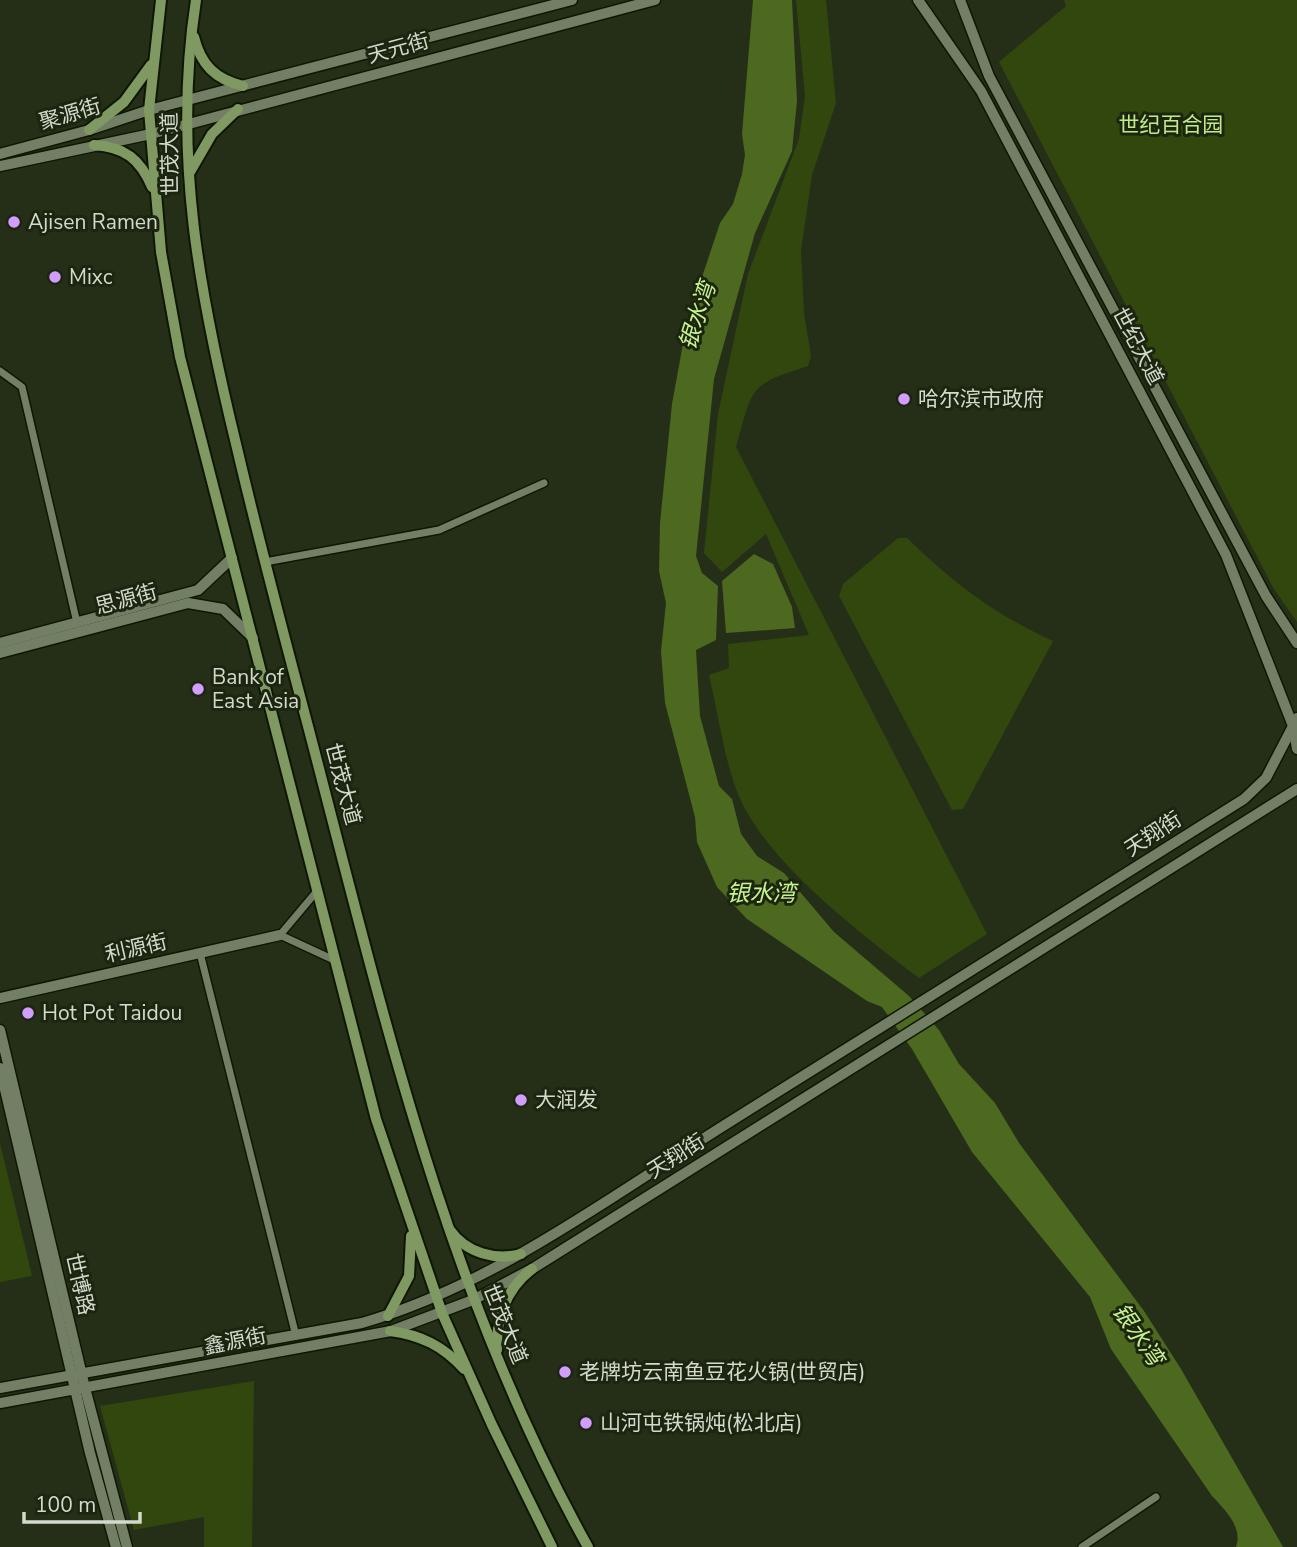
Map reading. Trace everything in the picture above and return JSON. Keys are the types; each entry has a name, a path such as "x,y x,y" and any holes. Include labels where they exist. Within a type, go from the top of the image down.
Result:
{"main road":[{"name":"世茂大道","path":"161,0 149,110 161,252 180,357 376,1119 442,1313 552,1547"},
{"name":"世茂大道","path":"196,0 186,123 191,230 207,325 265,562 405,1097 443,1215 473,1300 504,1373 567,1511 587,1547"},
{"name":"天元街","path":"149,110 572,0"},
{"name":"天元街","path":"151,134 655,0"},
{"name":"世纪大道","path":"918,0 981,91 1226,555 1295,722 1297,749"},
{"name":"世纪大道","path":"960,0 989,76 1266,596 1297,643"},
{"path":"192,28 199,55 207,67 217,76 243,86"},
{"path":"89,130 111,115 136,90 154,59"},
{"path":"188,175 212,134 239,109"},
{"name":"聚源街","path":"0,154 89,130 149,110"},
{"name":"聚源街","path":"0,166 151,134"},
{"path":"94,145 118,148 134,158 147,175 157,201"},
{"name":"思源街","path":"0,643 198,590 232,558"},
{"name":"思源街","path":"0,653 188,603 223,609 253,638"},
{"name":"天翔街","path":"466,1281 522,1254 1244,799 1266,778 1295,722"},
{"name":"天翔街","path":"473,1300 533,1269 1297,789"},
{"name":"利源街","path":"0,998 280,935"},
{"name":"世博路","path":"0,1030 76,1374"},
{"name":"世博路","path":"0,1068 76,1374 127,1547"},
{"path":"443,1215 452,1233 465,1245 506,1258 522,1254"},
{"path":"388,1316 409,1276 412,1263 411,1226"},
{"path":"504,1373 498,1353 499,1319 514,1287 533,1269"},
{"name":"鑫源街","path":"0,1388 296,1336 388,1316 466,1281"},
{"name":"鑫源街","path":"0,1403 390,1331 473,1300"},
{"path":"390,1331 412,1335 439,1347 469,1375"},
{"name":"世博路","path":"80,1388 116,1547"}],"street":[{"path":"0,371 22,387 77,623"},
{"path":"265,562 439,530 544,483"},
{"path":"317,891 280,935 334,960"},
{"path":"200,953 296,1336"},
{"path":"1082,1547 1156,1497"}],"green space":[{"path":"796,0 826,0 836,103 812,175 801,251 804,313 811,356 808,366 773,378 755,391 736,447 987,934 919,978 817,895 770,845 751,820 738,794 729,766 709,675 729,668 728,644 809,635 766,534 722,572 704,553 718,414 748,274 799,139 805,96"},
{"name":"世纪百合园","path":"1064,0 1297,0 1297,622 1274,589 999,62 1066,6"},
{"path":"898,538 907,538 958,584 992,608 1053,641 963,809 952,810 839,596 843,584"},
{"path":"0,1143 32,1276 0,1282"},
{"path":"254,1381 252,1547 204,1547 204,1517 134,1530 100,1406"}],"water":[{"name":"银水湾","path":"753,0 792,0 797,101 792,151 755,233 714,379 696,556 702,573 718,586 716,640 696,650 700,716 719,786 732,799 741,834 757,856 784,873 834,932 909,996 939,1030 959,1064 995,1103 1019,1143 1144,1311 1181,1369 1283,1547 1236,1547 1237,1533 1232,1519 1212,1496 1111,1349 1090,1297 972,1152 912,1049 882,1007 867,1001 747,919 717,887 697,842 695,817 665,703 661,651 666,603 659,571 660,523 672,404 687,322 720,223 733,204 742,174 745,155 742,134"},
{"path":"754,554 773,564 792,607 795,628 726,633 722,581"}],"place":[{"name":"Ajisen Ramen","path":"14,222"},
{"name":"Mixс","path":"55,277"},
{"name":"哈尔滨市政府","path":"904,399"},
{"name":"Bank of East Asia","path":"198,689"},
{"name":"Hot Pot Taidou","path":"28,1013"},
{"name":"大润发","path":"521,1100"},
{"name":"老牌坊云南鱼豆花火锅(世贸店)","path":"565,1372"},
{"name":"山河屯铁锅炖(松北店)","path":"586,1423"}]}
